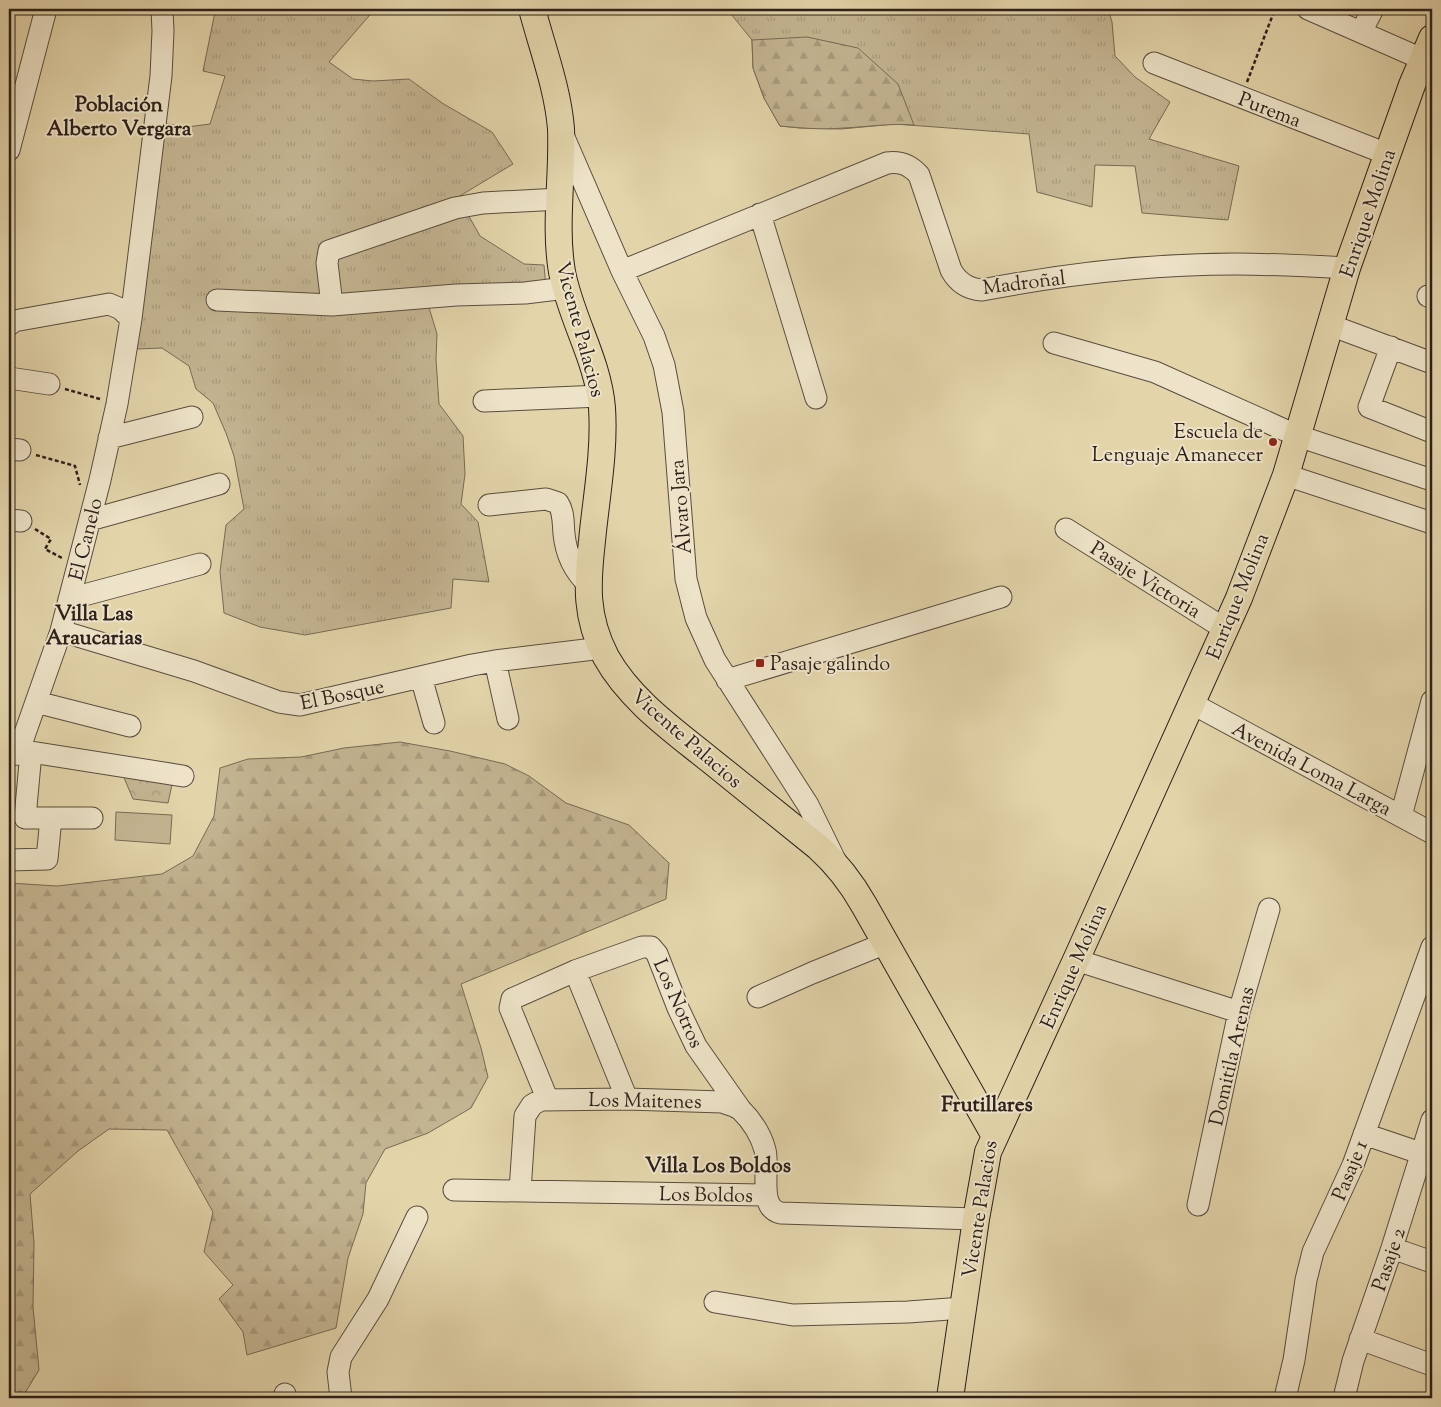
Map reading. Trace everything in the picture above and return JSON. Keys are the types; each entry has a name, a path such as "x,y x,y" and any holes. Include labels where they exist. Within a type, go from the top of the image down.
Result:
{"main road":[{"name":"Vicente Palacios","path":"535,10 557,104 561,130 560,254 566,288 591,357 600,396 602,427 588,584 589,610 593,627 616,673 644,704 695,748 818,847 839,867 855,889 995,1136 988,1152 976,1219 950,1398"},
{"name":"Enrique Molina","path":"995,1136 1239,598 1286,475 1347,268 1427,48"}],"street":[{"path":"9,150 46,9"},
{"name":"El Canelo","path":"51,818 25,818 19,753 61,631 100,480 117,404 131,319 161,76 162,9"},
{"path":"1309,9 1361,32 1427,48"},
{"path":"1361,32 1373,9"},
{"name":"Purema","path":"1154,63 1387,154"},
{"name":"Álvaro Jara","path":"561,130 622,271 654,336 668,381 673,412 686,579 690,599 704,640 727,680 782,762 824,835 839,867"},
{"name":"Madroñal","path":"622,271 887,163 894,162 908,165 919,176 952,270 963,284 975,289 982,290 1098,272 1153,268 1235,264 1347,268"},
{"path":"332,305 327,263 330,251 455,208 483,203 560,199"},
{"path":"760,214 816,398"},
{"path":"217,300 332,305 566,288"},
{"path":"9,325 14,321 109,304 121,309 131,319"},
{"path":"1330,325 1432,363"},
{"path":"1054,343 1155,372 1298,436 1432,480"},
{"path":"1390,347 1369,407 1432,432"},
{"path":"9,378 49,384"},
{"path":"484,401 600,396"},
{"path":"110,438 192,417"},
{"path":"1286,475 1432,523"},
{"path":"90,520 219,484"},
{"path":"488,505 546,499 558,503 562,512 564,536 570,556 576,570 588,584"},
{"name":"Pasaje Victoria","path":"1066,529 1225,629"},
{"path":"69,599 200,564"},
{"path":"727,680 1001,597"},
{"name":"El Bosque","path":"61,631 194,671 289,704 308,704 495,660 602,648"},
{"path":"495,660 508,719"},
{"path":"421,677 434,723"},
{"path":"1401,816 1432,701"},
{"path":"36,702 130,726"},
{"name":"Avenida Loma Larga","path":"1192,703 1432,833"},
{"path":"19,753 183,776"},
{"path":"9,860 47,859 51,818 92,818"},
{"name":"Domitila Arenas","path":"1198,1205 1239,1012 1269,909"},
{"path":"758,997 886,943"},
{"name":"Los Notros","path":"547,1098 510,1008 510,1002 515,997 575,971 646,946 654,950 696,1046 758,1132 765,1149 767,1167 766,1195"},
{"name":"Pasaje 1","path":"1285,1398 1294,1360 1309,1266 1364,1134 1432,947"},
{"path":"1076,960 1239,1012"},
{"path":"575,971 627,1099"},
{"path":"520,1191 525,1116 536,1102 547,1098"},
{"name":"Los Maitenes","path":"547,1098 722,1102 741,1110"},
{"name":"Pasaje 2","path":"1344,1398 1360,1339 1427,1155 1432,1120"},
{"path":"1364,1134 1427,1155"},
{"name":"Los Boldos","path":"454,1190 766,1195 769,1207 781,1213 976,1219"},
{"path":"341,1398 338,1372 341,1356 378,1299 417,1217"},
{"path":"1392,1248 1432,1262"},
{"path":"715,1302 793,1315 908,1312 963,1308"},
{"path":"1360,1339 1432,1365"}],"path":[{"path":"1241,97 1276,9"},
{"path":"49,384 117,404"},
{"path":"15,449 75,466 80,487 85,489 89,477 100,480"},
{"path":"15,520 51,539 45,550 63,559 68,545 81,550"}],"green space":[{"path":"212,9 375,9 329,62 353,79 373,81 409,79 442,103 492,132 513,164 458,197 480,236 524,264 544,265 546,288 427,301 437,334 436,359 439,404 463,436 465,474 461,504 478,522 489,582 453,579 451,608 305,635 260,627 224,613 220,572 226,525 244,509 234,456 213,403 196,389 189,366 162,348 136,349 163,123 187,127 210,124 225,76 203,71 215,12"},
{"path":"727,9 1108,9 1112,22 1115,56 1135,77 1170,102 1149,139 1239,166 1228,220 1142,213 1135,166 1095,165 1092,207 1037,192 1029,134 895,124 841,129 780,126 764,98 753,68 752,40"},
{"path":"807,37 858,48 898,84 914,125 827,129 780,126 764,98 753,68 752,40"},
{"path":"400,742 505,764 529,776 566,803 629,825 669,863 666,899 461,984 488,1077 471,1108 428,1133 385,1149 366,1183 363,1214 348,1258 336,1328 247,1355 243,1332 219,1299 233,1285 204,1252 213,1212 167,1130 109,1129 78,1151 30,1194 34,1243 33,1307 39,1370 22,1398 9,1398 9,883 57,886 162,874 193,856 214,816 220,768 248,759 301,757 344,748"},
{"path":"122,773 173,780 168,803 133,799"},
{"path":"116,812 172,815 170,844 115,840"}],"place":[{"name":"Escuela de Lenguaje Amanecer","path":"1273,442"},
{"name":"Pasaje galindo","path":"760,663"}],"district":[{"name":"Población Alberto Vergara","path":"119,116"},
{"name":"Villa Las Araucarias","path":"94,625"},
{"name":"Frutillares","path":"987,1104"},
{"name":"Villa Los Boldos","path":"718,1165"}]}
